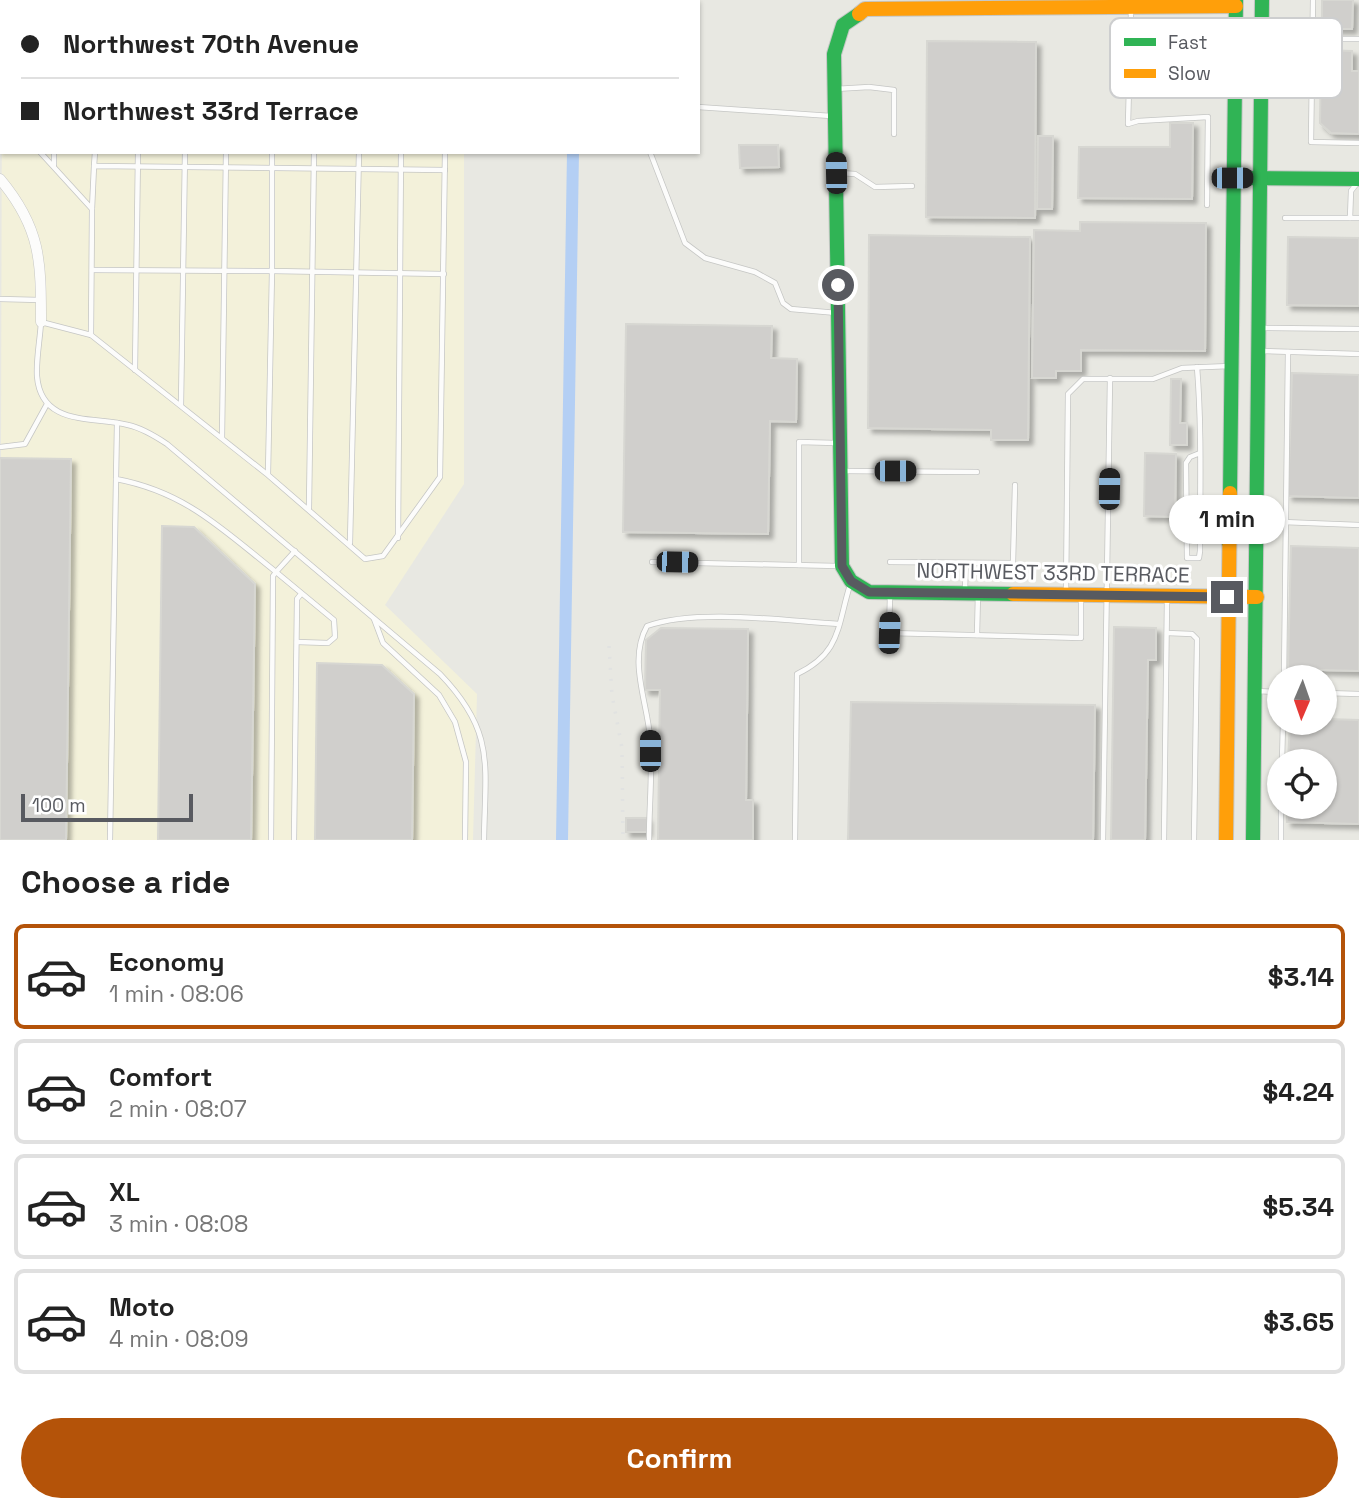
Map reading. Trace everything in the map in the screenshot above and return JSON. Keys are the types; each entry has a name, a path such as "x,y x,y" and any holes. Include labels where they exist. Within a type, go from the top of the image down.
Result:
{"main road":[{"path":"1262,0 1262,18"},
{"path":"851,581 842,566 834,54 843,25 865,9 936,4 1130,7 1236,3"},
{"path":"1226,840 1234,98"},
{"path":"1253,840 1261,98"},
{"path":"1232,178 1359,180"},
{"path":"1228,541 1236,530 1257,521"},
{"name":"NORTHWEST 33RD TERRACE","path":"851,581 869,592 1257,597"}],"street":[{"path":"0,179 19,202 36,239 41,267 41,322"}],"lane":[{"path":"1313,0 1313,18"},
{"path":"1130,7 1130,18"},
{"path":"835,90 869,87 894,90 894,134"},
{"path":"1128,98 1128,124 1138,121 1208,117 1207,205"},
{"path":"1311,98 1311,142 1359,143"},
{"path":"700,107 835,117"},
{"path":"42,154 92,209"},
{"path":"54,154 54,166"},
{"path":"91,335 94,154"},
{"path":"135,370 138,154"},
{"path":"181,406 185,154"},
{"path":"222,439 226,154"},
{"path":"268,475 272,154"},
{"path":"309,509 314,154"},
{"path":"350,544 359,154"},
{"path":"398,539 401,154"},
{"path":"445,154 440,477 398,539 383,556 365,559 268,475 91,335 41,322 37,376 47,404 57,412 78,419 143,429 159,439 440,674 471,709 479,728 485,762 484,840"},
{"path":"651,154 685,243 705,258 755,272 775,283 783,303 790,309 838,313"},
{"path":"94,166 445,170"},
{"path":"836,173 855,173 875,187 912,187"},
{"path":"1350,218 1351,191 1359,180"},
{"path":"1285,218 1359,218"},
{"path":"92,270 444,274"},
{"path":"0,299 41,300"},
{"path":"1259,328 1359,329"},
{"path":"1259,351 1359,354"},
{"path":"1284,665 1288,352"},
{"path":"891,592 889,633 1080,638 1073,595 1068,394 1083,379 1153,379 1182,368 1230,366"},
{"path":"1197,367 1200,453 1200,551 1199,558 1187,558 1186,463 1190,457 1200,453"},
{"path":"1103,840 1110,378"},
{"path":"0,447 18,447 28,442 47,404"},
{"path":"110,840 117,423"},
{"path":"799,565 799,442 840,443"},
{"path":"841,471 977,472"},
{"path":"116,480 158,490 194,507 334,620 336,633 328,643 297,642"},
{"path":"890,562 1013,563 1015,485"},
{"path":"1257,521 1359,525"},
{"path":"271,840 274,576 295,551"},
{"path":"652,562 842,566"},
{"path":"966,563 977,635"},
{"path":"795,840 797,674 827,655 851,581"},
{"path":"294,840 297,598 301,594"},
{"path":"1164,840 1167,596"},
{"path":"374,618 383,643 439,695 456,722 466,762 465,840"},
{"path":"649,840 650,734 639,668 641,636 648,626 663,620 730,618 839,624"},
{"path":"1167,633 1192,634 1197,639 1194,840"},
{"path":"1255,691 1267,692"},
{"path":"1337,693 1359,694"},
{"path":"1281,819 1281,840"}],"shaded area":[{"path":"2,154 464,154 464,484 385,605 477,694 473,840 0,840"}],"building":[{"path":"1322,0 1353,0 1352,29 1342,29 1342,18 1322,18"},
{"path":"927,41 1036,42 1035,218 926,217"},
{"path":"1342,51 1352,51 1352,71 1359,71 1359,134 1331,133 1320,123 1320,98 1342,98"},
{"path":"1170,123 1193,123 1192,199 1078,198 1079,147 1170,147"},
{"path":"1038,136 1053,136 1052,209 1037,209"},
{"path":"739,145 778,145 779,167 740,168"},
{"path":"1080,222 1206,223 1205,351 1081,350 1081,371 1056,371 1056,378 1032,378 1034,230 1080,231"},
{"path":"869,235 1030,237 1028,440 991,440 991,430 868,428"},
{"path":"1288,237 1359,238 1359,306 1287,305"},
{"path":"626,324 772,326 771,358 797,359 796,422 770,421 768,534 623,532"},
{"path":"1292,373 1359,375 1359,498 1288,496"},
{"path":"1171,379 1181,379 1180,423 1187,423 1187,445 1170,445"},
{"path":"1145,453 1176,454 1175,517 1144,516"},
{"path":"0,458 71,459 66,840 0,840"},
{"path":"162,526 194,527 255,584 251,840 158,840"},
{"path":"1291,546 1359,548 1359,671 1337,670 1337,665 1288,665"},
{"path":"1114,627 1156,628 1156,660 1148,660 1145,840 1111,840"},
{"path":"661,628 748,629 746,800 753,800 753,840 658,840 660,690 645,690 646,640"},
{"path":"317,663 382,665 414,694 412,840 315,840"},
{"path":"851,702 1095,705 1093,840 848,840"},
{"path":"1337,719 1359,720 1359,824 1287,822 1287,819 1337,819 1337,749 1289,749 1289,735 1337,735"},
{"path":"626,818 647,818 647,832 626,832"}],"waterway":[{"path":"562,840 573,154"}],"railway":[{"path":"609,646 612,695 622,748 623,840"}],"traffic: fast":[{"path":"1236,0 1236,18"},
{"path":"1262,0 1262,18"},
{"path":"859,14 843,25 834,54 842,566 851,581 869,592 1013,594"},
{"path":"1230,493 1235,98"},
{"path":"1253,840 1261,98"},
{"path":"1232,178 1359,179"},
{"path":"1228,541 1236,530 1257,521"}],"traffic: slow":[{"path":"859,14 865,9 1236,6"},
{"path":"1226,840 1230,493"},
{"path":"1013,594 1257,597"}],"route":[{"path":"838,285 842,566 851,581 869,592 1227,597"}]}
